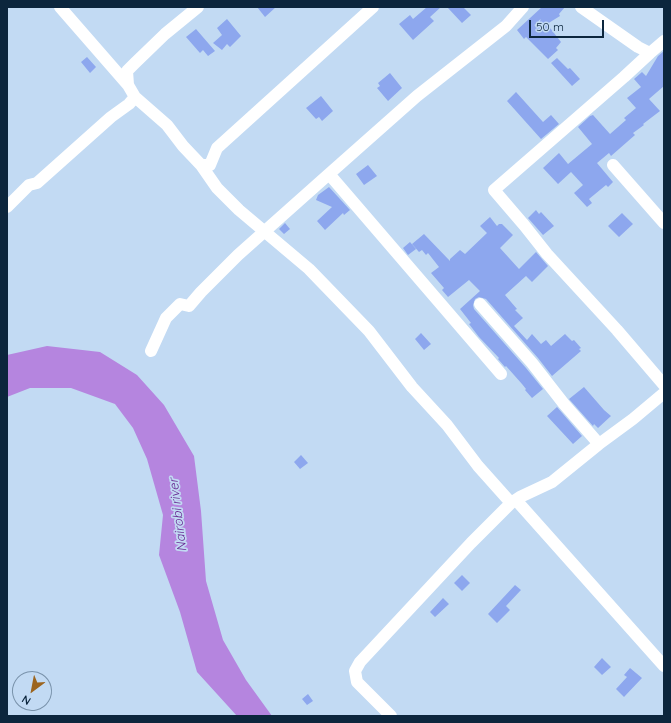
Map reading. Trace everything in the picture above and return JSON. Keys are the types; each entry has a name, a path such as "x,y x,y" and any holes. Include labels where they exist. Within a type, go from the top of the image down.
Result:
{"street":[{"path":"60,7 128,86 135,97 167,125 217,188 239,210 309,269 369,331 412,387 447,425 478,466 514,502 664,666"},
{"path":"128,86 127,72 165,34 198,7"},
{"path":"200,165 210,165 217,148 373,7"},
{"path":"151,351 166,318 180,304 189,306 229,263 417,96 506,26 523,7"},
{"path":"581,7 638,47 650,53"},
{"path":"664,42 494,190 547,254 617,330 664,385"},
{"path":"7,207 30,185 37,183 111,117 129,104 135,97"},
{"path":"613,165 664,223"},
{"path":"329,174 501,374"},
{"path":"480,304 532,363 564,404 599,444"},
{"path":"391,716 357,682 355,671 360,662 472,543 514,502 552,482 664,393"}],"water":[{"name":"Nairobi river","path":"47,346 100,352 137,375 164,405 194,456 201,511 206,581 223,640 246,680 272,716 237,716 197,672 180,612 159,555 163,515 147,459 133,428 115,404 71,388 30,388 7,397 7,355"}],"building":[{"path":"257,7 276,7 265,17"},
{"path":"427,7 441,7 430,17 434,21 413,40 399,24 410,15 413,19"},
{"path":"447,7 463,7 471,15 462,23"},
{"path":"542,7 565,7 559,14 560,16 547,24 561,42 556,48 558,50 548,59 526,37 524,39 517,30"},
{"path":"227,19 241,36 230,47 227,44 222,50 213,43 222,35 217,28"},
{"path":"196,29 215,51 208,56 203,50 200,53 186,37"},
{"path":"664,51 664,86 649,99 660,111 633,133 635,135 611,156 609,153 597,163 613,182 608,187 606,185 589,199 592,203 587,207 574,193 583,185 571,172 558,184 543,168 559,153 568,164 592,144 578,127 590,116 593,115 610,134 626,120 624,118 636,108 627,98 641,87 634,79 642,72 646,76 658,56"},
{"path":"87,57 96,67 90,73 81,62"},
{"path":"557,58 568,69 570,68 580,79 572,86 551,63"},
{"path":"390,73 402,88 388,101 377,88 380,86 378,83"},
{"path":"516,92 543,122 551,115 559,124 541,139 507,101"},
{"path":"321,96 333,111 322,121 319,117 316,119 306,108"},
{"path":"368,165 377,176 364,185 356,174"},
{"path":"329,187 350,210 344,215 343,213 325,230 317,221 332,207 316,200 318,195"},
{"path":"536,210 539,214 541,212 554,226 543,235 528,218"},
{"path":"622,213 633,224 619,237 608,226"},
{"path":"490,217 497,226 502,224 513,235 500,248 519,269 536,252 548,266 532,282 526,276 505,295 517,309 515,310 523,318 514,326 527,340 532,334 541,344 546,340 551,346 565,334 572,341 574,340 581,348 579,349 581,351 552,376 486,299 479,297 475,299 473,305 474,309 543,389 532,398 522,384 479,337 469,324 471,323 460,309 480,291 469,280 448,297 442,290 444,288 431,273 439,267 428,253 426,255 422,250 419,252 412,244 424,234 450,261 450,259 460,250 465,254 487,233 480,226"},
{"path":"285,223 290,229 284,234 279,229"},
{"path":"410,242 416,249 408,255 403,248"},
{"path":"421,333 431,344 424,350 415,339"},
{"path":"584,387 611,416 598,428 594,424 593,426 569,399"},
{"path":"557,407 582,436 573,444 547,416"},
{"path":"301,455 308,463 300,469 294,462"},
{"path":"462,575 470,583 462,591 454,583"},
{"path":"515,585 521,590 506,606 510,610 497,623 488,614"},
{"path":"443,598 449,604 435,617 430,612"},
{"path":"602,658 611,667 602,675 594,667"},
{"path":"630,668 642,678 624,697 616,689 627,677 624,675"},
{"path":"308,694 313,701 307,705 302,699"}]}
